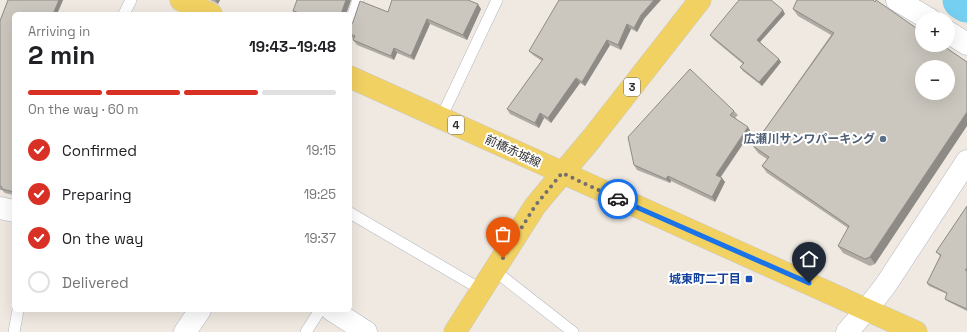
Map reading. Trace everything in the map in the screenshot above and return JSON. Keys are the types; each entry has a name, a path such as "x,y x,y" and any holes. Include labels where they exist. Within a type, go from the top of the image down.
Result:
{"main road":[{"path":"181,0 207,12"},
{"name":"3","path":"455,332 535,206 587,144 700,0"},
{"name":"前橋赤城線","path":"352,78 916,332"}],"street":[{"path":"897,0 917,12"},
{"path":"955,36 967,44"},
{"path":"847,332 885,286 967,161"},
{"path":"0,208 12,211"},
{"path":"185,332 199,312"},
{"path":"335,312 366,332"}],"lane":[{"path":"125,12 131,0"},
{"path":"352,18 358,0"},
{"path":"441,118 497,0"},
{"path":"352,214 482,290"},
{"path":"494,271 573,332"},
{"path":"14,332 18,312"},
{"path":"306,332 319,312"}],"building":[{"path":"8,0 59,0 54,12 12,12 12,192 2,189 0,186 0,21"},
{"path":"297,0 346,0 342,12 293,11"},
{"path":"392,0 468,0 478,4 463,35 427,19 411,56 394,48 391,56 353,40 355,36 352,35 352,24 360,1 388,12"},
{"path":"559,0 654,0 641,15 634,28 627,24 618,45 607,40 582,82 576,78 548,118 540,113 535,123 507,109 543,59 529,51"},
{"path":"739,0 771,0 783,10 757,40 779,59 759,82 740,67 744,63 710,35"},
{"name":"広瀬川サンワパーキング","path":"797,0 873,0 875,2 876,0 915,27 915,52 952,52 967,62 967,112 870,257 865,259 838,246 849,226 762,166 769,157 753,146 834,33 793,9"},
{"path":"690,69 734,111 730,115 748,127 716,175 722,178 712,197 668,176 666,179 634,165 628,137"},
{"path":"967,206 967,268 965,270 967,271 967,309 945,299 947,293 927,283 941,255 936,252"}],"waterway":[{"path":"962,0 967,3"}],"way so far":[{"path":"503,258 535,206 562,173 618,199"}],"place":[{"name":"広瀬川サンワパーキング","path":"883,139"},
{"name":"城東町二丁目","path":"749,279"}],"route":[{"path":"618,199 809,283"}]}
